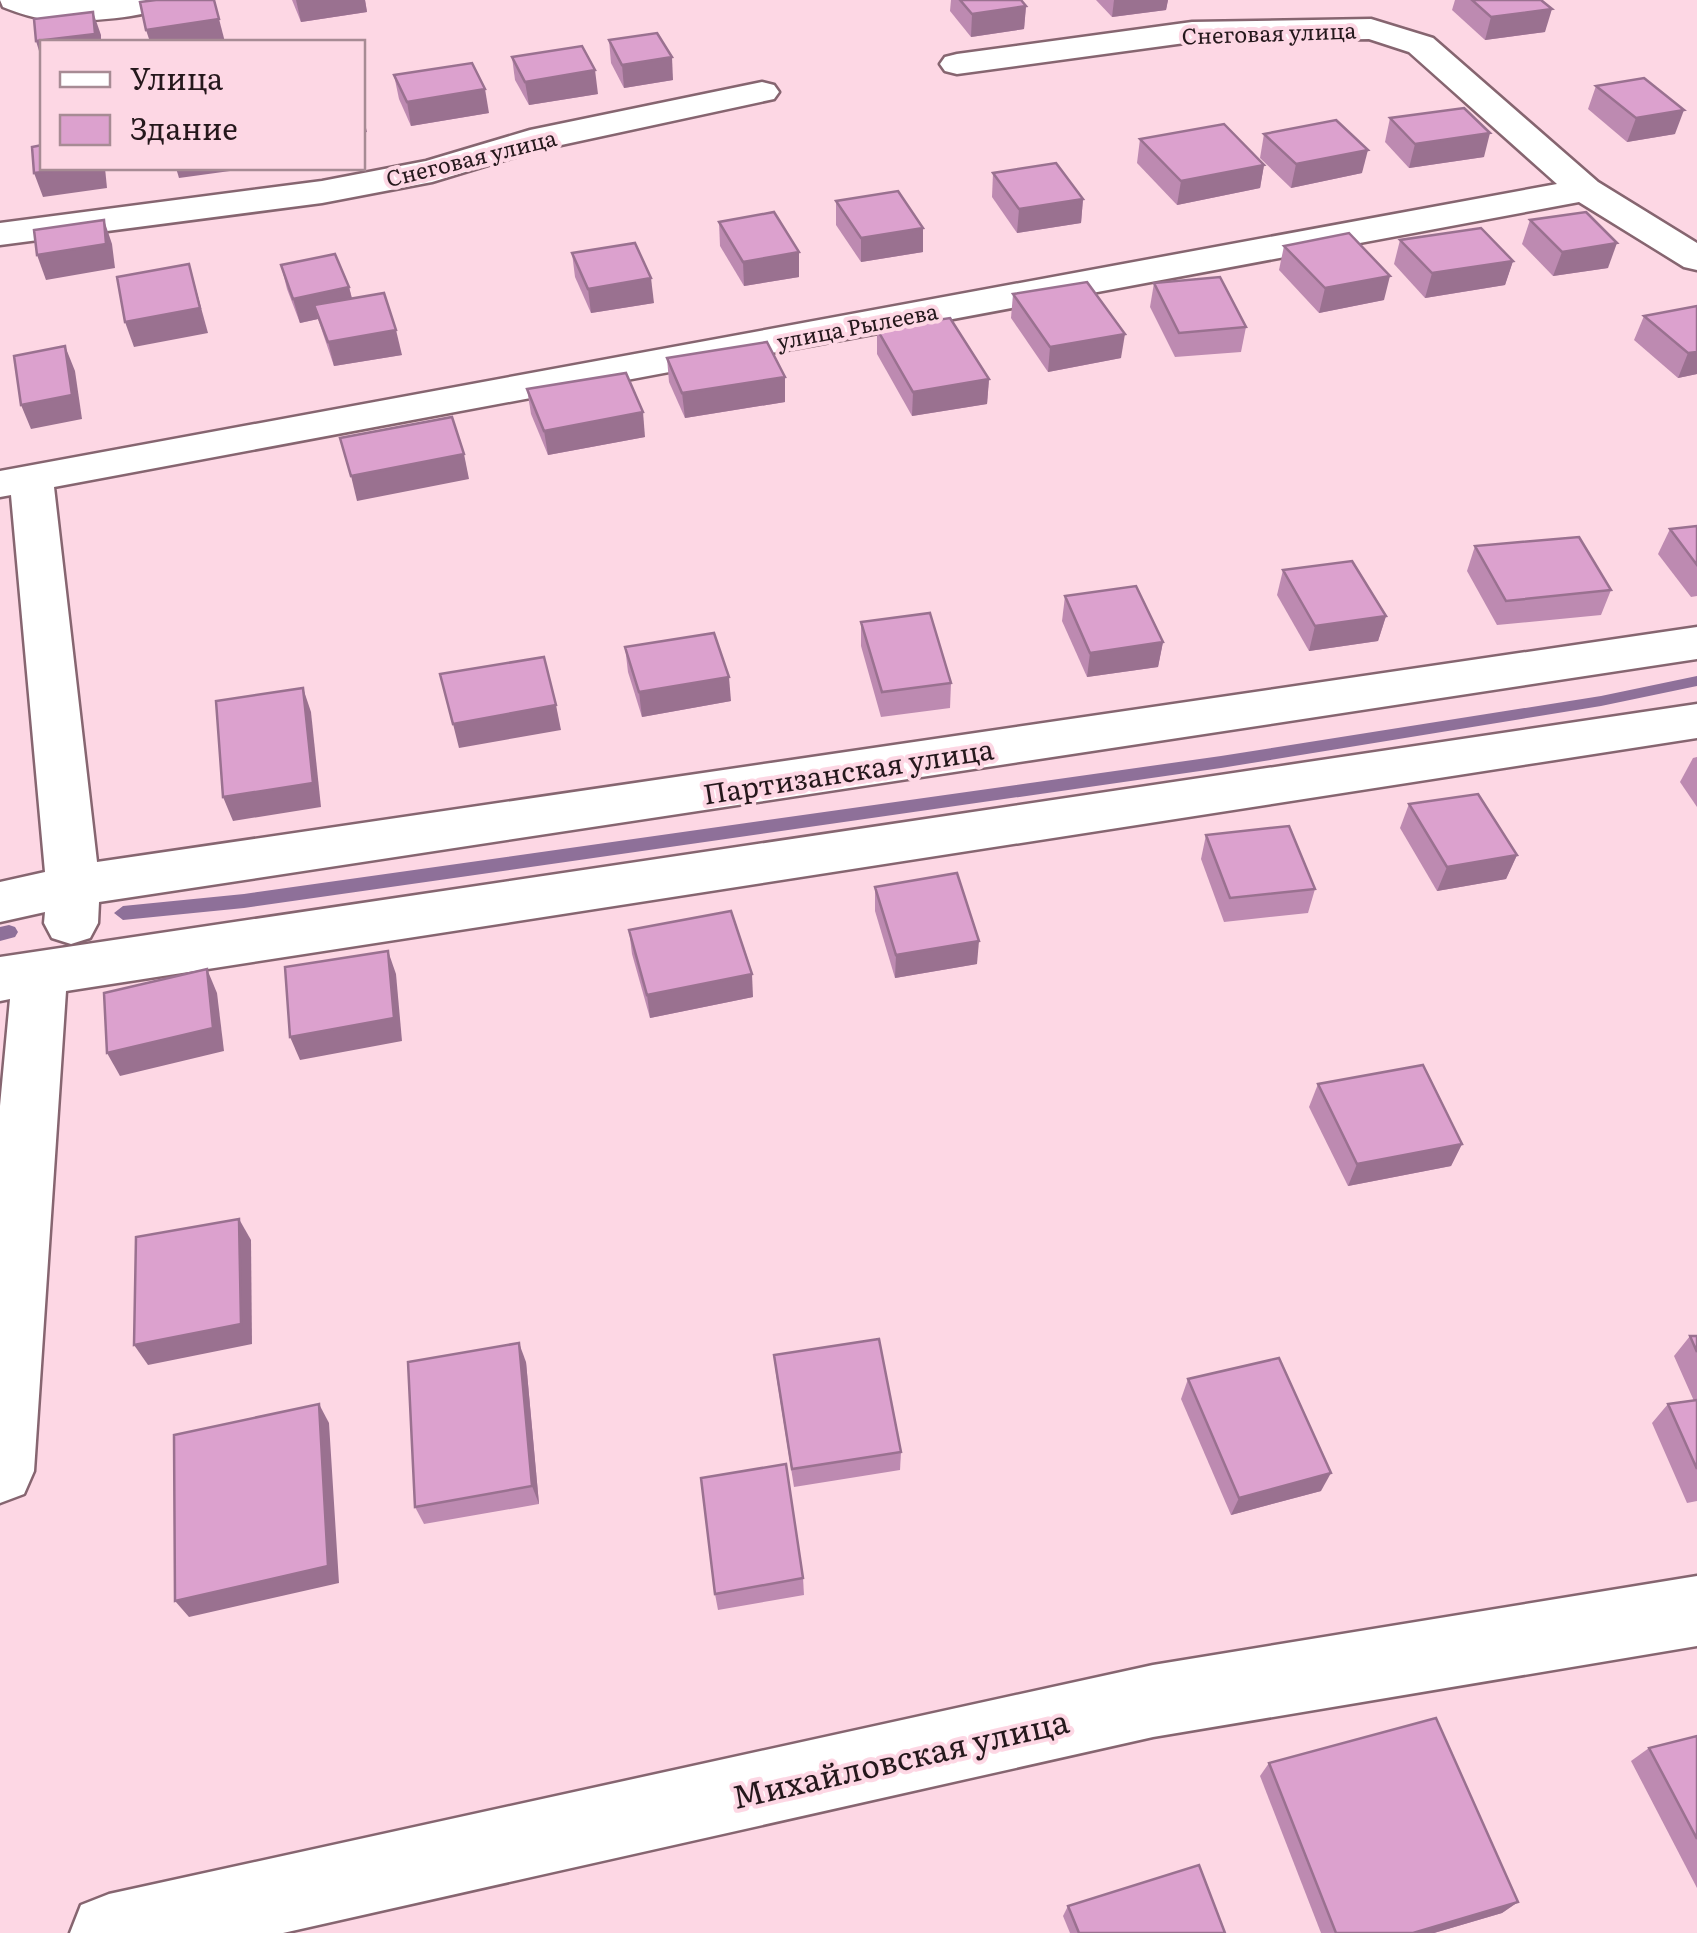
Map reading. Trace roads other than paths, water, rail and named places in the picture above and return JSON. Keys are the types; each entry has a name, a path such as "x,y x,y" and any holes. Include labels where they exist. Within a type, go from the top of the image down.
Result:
{"street":[{"path":"14,0 32,10 69,10 160,0"},
{"name":"Снеговая улица","path":"958,64 1192,32 1371,29 1420,44 1585,190"},
{"name":"Снеговая улица","path":"0,234 322,192 414,175 530,141 762,92"},
{"path":"1585,190 1697,259"},
{"name":"улица Рылеева","path":"15,481 1585,190"},
{"path":"0,1471 36,972 73,886 15,481"},
{"name":"Партизанская улица","path":"0,902 73,886 1697,643"},
{"path":"36,972 1697,721"},
{"name":"Михайловская улица","path":"109,1933 1153,1701 1697,1611"}],"waterway":[{"path":"123,913 244,901 1221,762 1601,701 1697,681"},
{"path":"0,934 9,932"}]}
